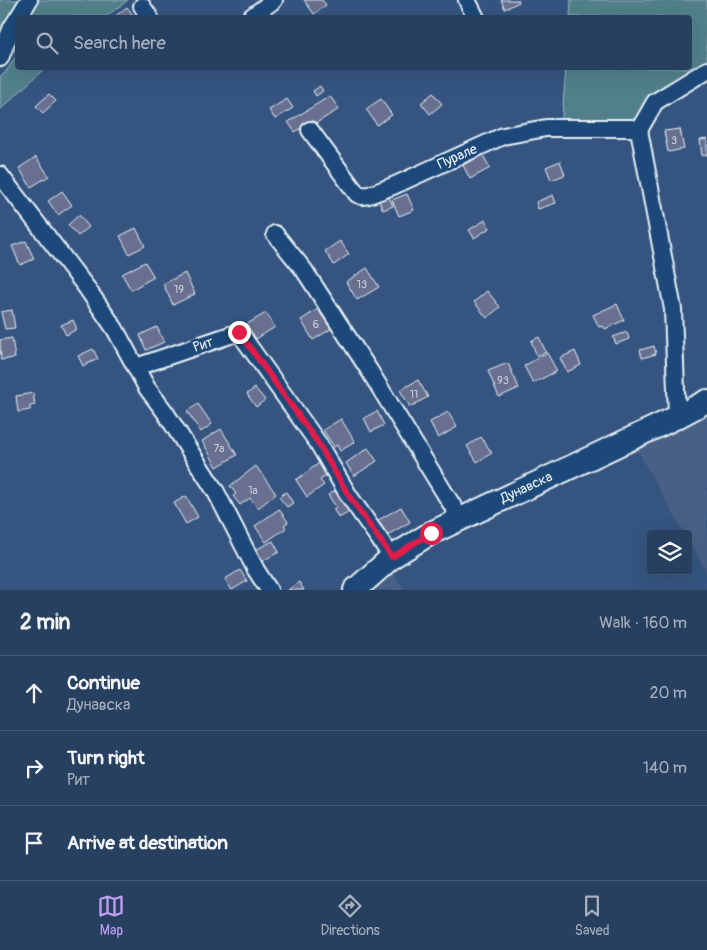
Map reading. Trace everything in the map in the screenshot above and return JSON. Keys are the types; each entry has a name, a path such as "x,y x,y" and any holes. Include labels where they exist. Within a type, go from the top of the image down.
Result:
{"main road":[{"name":"Дунавска","path":"355,590 392,557 424,536 677,417 707,401"}],"street":[{"path":"20,15 29,0"},
{"path":"254,15 274,0"},
{"path":"466,0 474,15"},
{"path":"0,58 15,22"},
{"path":"677,417 673,308 639,130 655,102 707,70"},
{"name":"Пурале","path":"310,130 357,194 362,196 393,186 503,136 546,128 639,130"},
{"path":"0,175 86,287 115,329 147,388 165,412 216,492 256,570 269,590"},
{"path":"275,234 309,278 369,370 460,518"},
{"name":"Рит","path":"136,367 239,332 318,443 349,496 392,557"}],"shaded area":[{"path":"707,410 707,572 692,547 692,530 683,530 635,447"},
{"path":"392,571 405,590 373,590"}],"green space":[{"path":"0,0 128,0 108,15 15,15 15,51 0,24"},
{"path":"571,0 707,0 707,64 692,69 692,15 570,15"},
{"path":"15,58 15,70 43,70 0,110 0,76 5,73"},
{"path":"566,70 689,70 686,71 649,122 561,129"}],"building":[{"path":"304,0 322,0 326,5 314,14"},
{"path":"501,0 518,0 519,2 505,9"},
{"path":"127,7 133,15 117,15"},
{"path":"320,86 323,91 316,96 313,91"},
{"path":"433,93 442,104 430,114 421,103"},
{"path":"49,94 56,101 43,113 36,106"},
{"path":"330,96 339,109 313,125 311,122 295,132 288,122"},
{"path":"287,99 293,108 275,119 269,110"},
{"path":"381,99 392,115 377,125 366,109"},
{"path":"680,129 684,149 668,152 664,131"},
{"path":"707,139 707,155 702,156 700,140"},
{"path":"483,155 490,168 470,179 463,165"},
{"path":"36,157 49,176 31,187 19,168"},
{"path":"560,161 565,175 551,180 546,167"},
{"path":"62,191 72,205 58,215 48,201"},
{"path":"387,193 393,206 383,210 377,197"},
{"path":"407,194 414,210 399,216 392,200"},
{"path":"553,195 556,203 538,209 536,202"},
{"path":"79,215 89,227 78,236 68,225"},
{"path":"485,220 490,228 474,238 469,230"},
{"path":"136,228 145,246 129,254 120,236"},
{"path":"26,241 34,259 20,265 12,246"},
{"path":"340,241 349,254 334,265 325,251"},
{"path":"145,262 154,277 131,290 122,274"},
{"path":"367,268 379,287 357,300 346,282"},
{"path":"185,273 195,294 173,305 163,284"},
{"path":"487,291 500,307 487,318 474,302"},
{"path":"617,304 624,320 605,329 603,326 599,327 593,315"},
{"path":"318,309 331,329 313,340 301,320"},
{"path":"12,310 15,328 5,329 1,312"},
{"path":"266,313 275,327 256,339 247,324"},
{"path":"73,320 77,329 66,335 61,325"},
{"path":"157,327 164,342 146,350 140,335"},
{"path":"627,332 629,339 616,344 613,337"},
{"path":"539,337 546,352 537,356 531,341"},
{"path":"12,338 15,358 1,360 0,340"},
{"path":"654,346 656,354 642,358 640,350"},
{"path":"93,349 98,359 83,366 78,356"},
{"path":"575,351 581,365 567,372 560,358"},
{"path":"547,353 557,371 533,383 524,366"},
{"path":"508,363 519,388 499,397 488,371"},
{"path":"418,380 428,397 410,407 400,390"},
{"path":"255,388 265,400 256,407 247,394"},
{"path":"33,393 35,405 30,406 30,410 18,412 16,396"},
{"path":"198,404 212,424 201,432 187,411"},
{"path":"377,411 384,425 371,432 364,418"},
{"path":"448,412 457,427 438,438 430,422"},
{"path":"341,419 355,442 340,451 337,445 334,447 323,430"},
{"path":"221,429 237,455 217,467 202,441"},
{"path":"481,437 492,453 477,462 467,446"},
{"path":"368,448 377,461 354,476 346,463"},
{"path":"322,461 330,473 320,480 324,485 307,497 296,480"},
{"path":"256,466 276,494 258,508 250,498 240,505 233,496 236,494 230,486"},
{"path":"338,489 351,511 339,518 333,509 336,507 328,495"},
{"path":"286,492 293,503 287,507 279,497"},
{"path":"186,496 198,517 186,524 174,503"},
{"path":"401,507 410,522 384,537 375,522"},
{"path":"279,509 288,522 284,525 286,528 266,542 255,526"},
{"path":"273,541 279,552 261,562 255,550"},
{"path":"240,570 247,581 232,590 225,579"},
{"path":"299,582 304,590 288,590"}],"route":[{"path":"239,332 318,443 349,496 392,557 431,533"}]}
